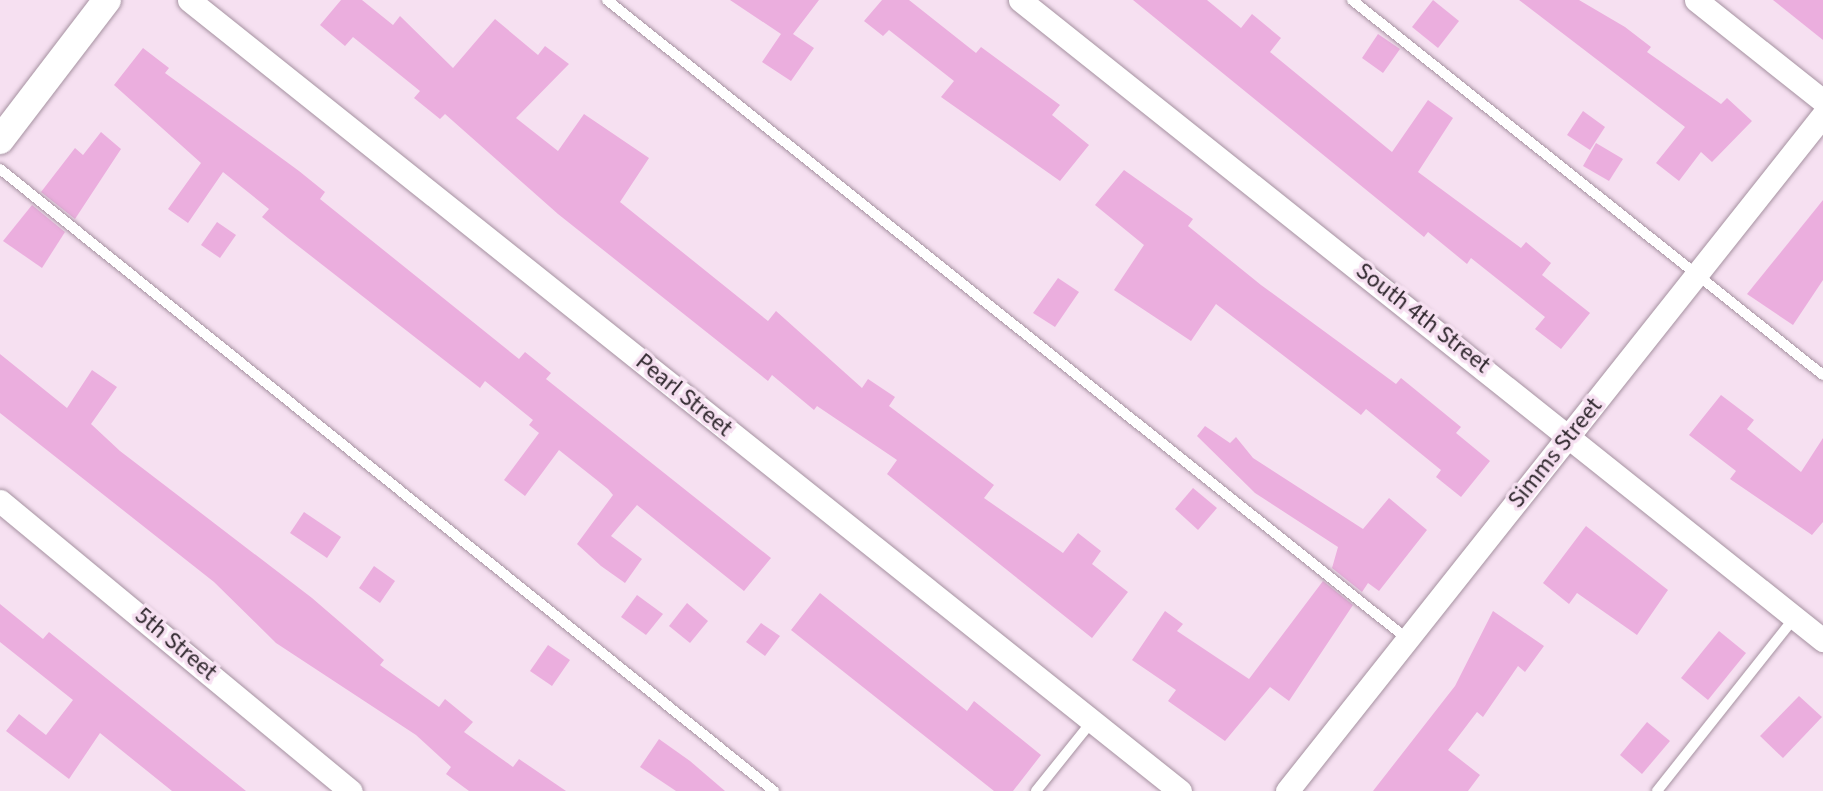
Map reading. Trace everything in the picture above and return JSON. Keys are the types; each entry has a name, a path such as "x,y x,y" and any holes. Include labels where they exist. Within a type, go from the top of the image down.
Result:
{"street":[{"path":"0,140 107,0"},
{"name":"Pearl Street","path":"189,0 1180,791"},
{"path":"1696,0 1823,101"},
{"name":"South 4th Street","path":"1029,3 1570,434 1823,640"},
{"name":"Simms Street","path":"1287,791 1405,637 1823,115"},
{"name":"5th Street","path":"0,501 349,791"}],"lane":[{"path":"607,0 1405,637"},
{"path":"1352,0 1823,375"},
{"path":"0,169 774,791"},
{"path":"1657,791 1795,617"},
{"path":"1036,791 1092,721"}],"building":[{"path":"341,0 362,0 393,25 400,16 453,68 495,19 538,55 545,46 569,64 516,118 558,151 584,114 649,158 620,202 768,321 776,311 862,388 868,379 895,397 889,406 994,485 984,498 1063,553 1078,533 1101,551 1092,564 1128,592 1092,638 887,474 897,460 817,406 814,410 772,375 768,381 558,214 445,114 440,119 414,98 420,91 353,37 345,46 320,25"},
{"path":"730,0 819,0 793,34 814,48 791,81 762,62 781,34"},
{"path":"882,0 909,0 976,53 981,47 1060,105 1052,115 1089,145 1060,181 941,97 954,81 889,30 883,36 864,21"},
{"path":"1133,0 1207,0 1241,28 1252,14 1281,38 1270,52 1392,152 1428,100 1453,118 1418,172 1521,248 1526,242 1551,263 1542,275 1590,313 1561,349 1535,329 1545,317 1471,258 1467,264 1428,232 1424,237"},
{"path":"1433,0 1459,21 1438,48 1412,27"},
{"path":"1519,0 1579,0 1625,27 1651,47 1647,52 1721,104 1727,98 1752,121 1712,162 1701,152 1679,181 1656,163 1685,127"},
{"path":"1773,0 1823,0 1823,40"},
{"path":"1378,34 1400,49 1383,73 1362,58"},
{"path":"143,48 169,68 165,73 325,192 320,199 519,359 525,352 551,373 546,379 771,558 744,591 637,505 611,536 642,559 625,583 601,566 577,544 613,495 608,489 559,450 525,496 504,480 539,433 529,425 533,420 485,381 480,388 288,238 262,217 269,209 223,172 188,223 168,209 201,163 114,85"},
{"path":"1583,111 1605,127 1590,150 1567,135"},
{"path":"101,132 121,149 75,219 41,192 75,148 83,155"},
{"path":"1596,143 1623,159 1609,181 1583,166"},
{"path":"1124,170 1193,219 1188,226 1261,285 1396,384 1401,378 1461,427 1456,433 1490,461 1461,497 1436,477 1441,470 1366,409 1361,415 1216,304 1191,341 1114,290 1144,245 1095,205"},
{"path":"1823,200 1823,280 1793,325 1747,294"},
{"path":"32,205 65,232 42,268 3,241"},
{"path":"217,222 236,235 220,258 201,245"},
{"path":"1058,278 1079,292 1055,327 1033,313"},
{"path":"0,354 67,408 92,370 117,387 91,424 120,451 312,598 384,660 380,665 439,707 445,699 473,722 464,732 513,767 519,759 566,791 469,791 446,774 451,767 416,735 276,643 214,582 0,413"},
{"path":"1721,395 1754,420 1747,429 1801,472 1823,438 1823,522 1812,535 1730,479 1736,471 1689,435"},
{"path":"1205,426 1230,443 1236,437 1253,458 1363,529 1389,498 1427,530 1379,591 1368,583 1362,592 1332,568 1338,547 1255,493 1197,436"},
{"path":"1193,488 1217,508 1198,530 1175,509"},
{"path":"304,512 341,537 327,558 290,533"},
{"path":"1586,526 1668,590 1637,635 1577,593 1569,604 1543,583"},
{"path":"374,566 395,581 380,603 359,588"},
{"path":"1323,581 1353,605 1289,701 1270,687 1225,741 1168,701 1176,690 1132,660 1165,611 1183,624 1177,631 1249,679"},
{"path":"820,593 967,711 974,701 1041,755 1013,791 994,791 791,630"},
{"path":"637,595 663,614 646,635 621,617"},
{"path":"687,603 708,621 690,643 669,626"},
{"path":"0,604 43,639 49,632 246,791 172,791 100,733 69,779 6,731 19,714 46,735 73,700 0,642"},
{"path":"1493,611 1544,646 1525,672 1518,666 1483,717 1477,712 1448,750 1480,775 1468,791 1373,791 1455,686"},
{"path":"761,623 780,636 765,656 746,642"},
{"path":"1719,631 1746,653 1708,700 1681,678"},
{"path":"548,645 570,660 552,686 530,671"},
{"path":"1799,696 1822,717 1783,758 1760,736"},
{"path":"1647,722 1670,741 1642,774 1620,755"},
{"path":"659,739 725,791 676,791 640,767"}]}
